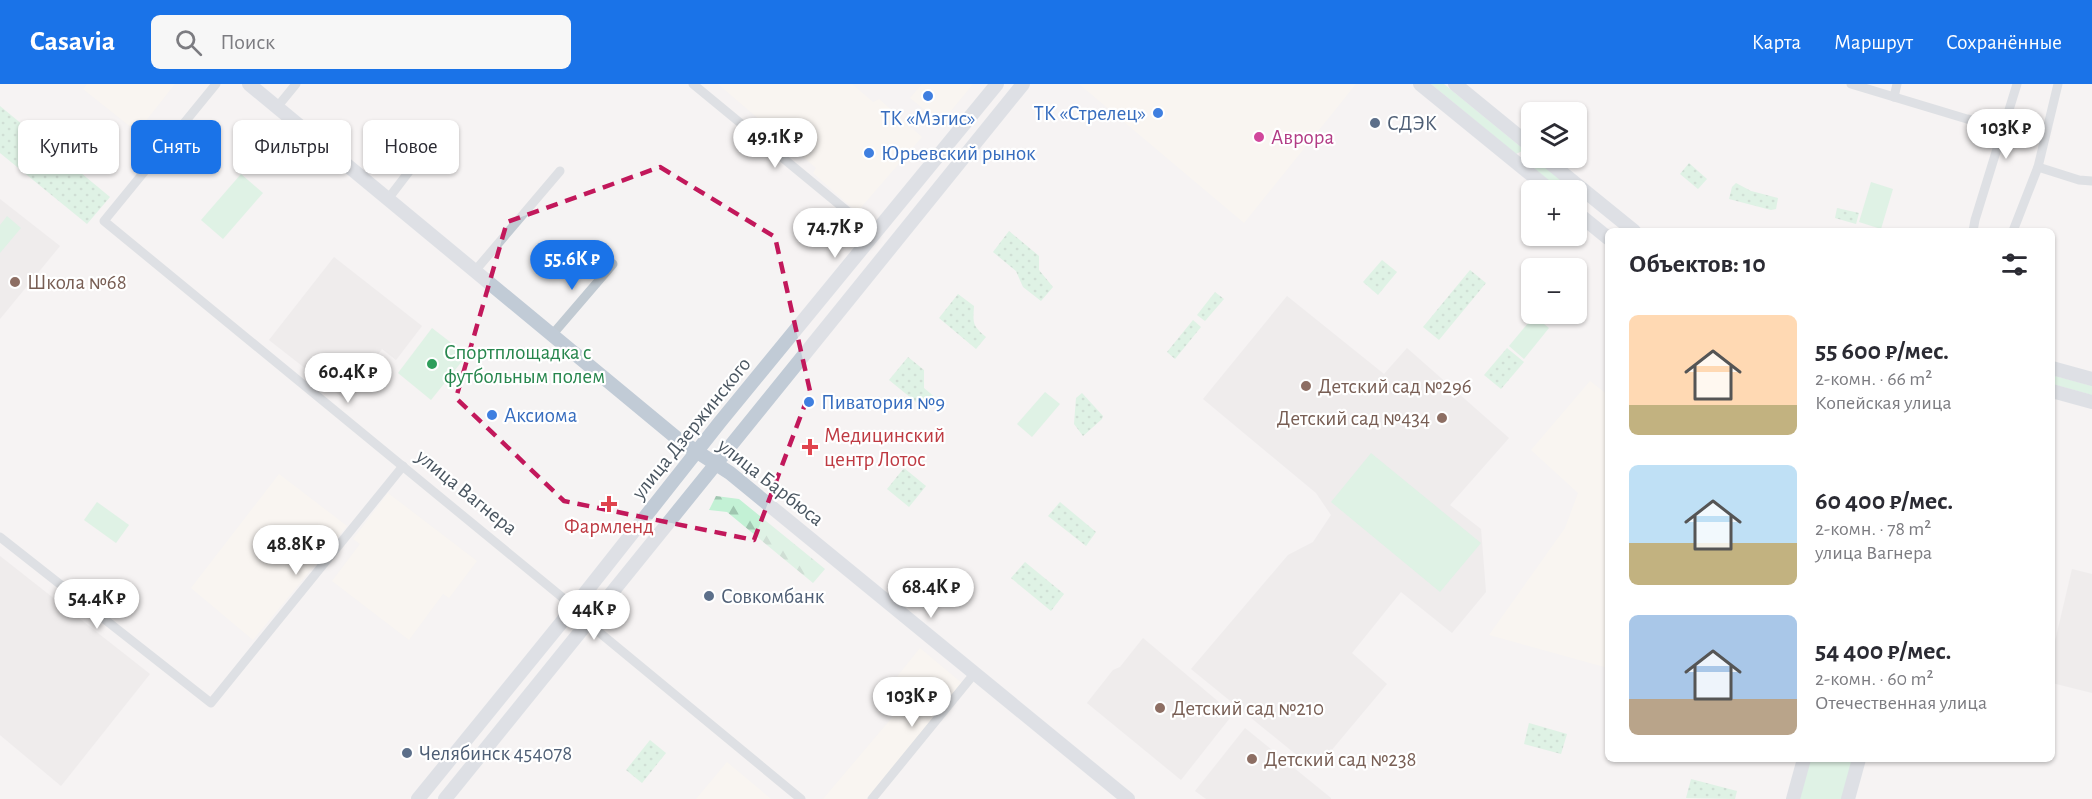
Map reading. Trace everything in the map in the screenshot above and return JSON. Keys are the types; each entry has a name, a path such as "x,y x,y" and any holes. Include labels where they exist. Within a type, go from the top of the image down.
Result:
{"main road":[{"name":"улица Барбюса","path":"249,84 679,440 716,463 1128,799"},
{"name":"улица Дзержинского","path":"418,799 997,84"},
{"name":"улица Дзержинского","path":"445,799 1023,84"},
{"path":"1420,84 1521,167"},
{"path":"1455,84 1521,138"},
{"path":"948,144 964,157"},
{"path":"1522,168 1537,180"},
{"path":"1556,168 1630,228"},
{"path":"1587,221 1605,236"},
{"path":"875,234 890,249"},
{"path":"2055,369 2092,379"},
{"path":"2055,392 2092,402"},
{"name":"улица Вагнера","path":"574,608 590,621"},
{"path":"1793,799 1803,762"},
{"path":"1848,799 1858,762"}],"street":[{"name":"улица Вагнера","path":"216,84 104,220 574,608"},
{"path":"278,106 296,84"},
{"path":"693,84 875,234"},
{"path":"1851,84 1967,119 2002,127"},
{"path":"1894,97 1897,84"},
{"path":"1974,228 2016,84"},
{"path":"2014,228 2038,166 2058,84"},
{"path":"2038,166 2079,180 2092,181"},
{"path":"474,272 560,171"},
{"path":"388,199 407,174"},
{"path":"552,335 613,264"},
{"path":"0,537 211,703 403,466"},
{"name":"улица Вагнера","path":"590,621 600,633 801,799"},
{"path":"872,799 974,674"}],"highlighted area":[{"path":"660,167 775,237 810,391 754,540 564,501 456,398 507,222"}],"shaded area":[{"path":"87,84 175,84 146,120 131,120 131,127 83,89"},
{"path":"718,84 852,84 873,102 879,99 922,137 857,212 813,173 816,168"},
{"path":"922,84 973,84 941,123 910,98"},
{"path":"1079,84 1356,84 1244,223"},
{"name":"Школа №68","path":"0,199 60,246 0,319"},
{"path":"334,257 422,326 396,360 382,349 343,398 269,340"},
{"path":"1287,296 1384,374 1407,348 1509,438 1450,505 1481,529 1486,592 1452,633 1401,592 1352,653 1387,684 1315,770 1191,669 1288,555 1313,542 1331,515 1316,493 1203,399"},
{"path":"1590,381 1605,393 1605,667 1489,635 1565,528 1578,493 1531,450"},
{"path":"279,474 347,526 253,640 191,588"},
{"path":"388,493 477,561 449,598 443,594 409,640 332,581 360,544 353,539"},
{"path":"0,556 150,674 61,786 0,735"},
{"path":"2072,569 2092,574 2092,693 2055,684 2055,641"},
{"name":"Детский сад №210","path":"1143,638 1233,714 1181,780 1087,703 1113,670 1120,667"},
{"path":"920,648 963,684 866,799 823,799 901,707 884,693"},
{"name":"Детский сад №238","path":"1245,728 1331,799 1206,799 1195,791"},
{"path":"727,762 771,799 696,799"}],"green space":[{"path":"1431,84 1444,84 1521,147 1521,152 1516,154"},
{"path":"0,106 18,121 18,168 0,153"},
{"path":"1689,163 1707,179 1698,189 1680,174"},
{"path":"1547,168 1562,180 1548,180 1535,169"},
{"path":"26,174 82,174 110,197 87,224"},
{"path":"241,174 263,193 223,239 201,220"},
{"path":"1871,182 1893,189 1881,228 1859,222"},
{"path":"1736,183 1751,191 1778,198 1776,209 1771,210 1729,199 1732,187"},
{"path":"1837,208 1859,213 1856,224 1835,218"},
{"path":"7,216 21,228 0,253 0,225"},
{"path":"1009,231 1039,256 1039,270 1053,287 1041,301 1023,287 1016,271 993,252"},
{"path":"1382,260 1397,272 1378,295 1363,282"},
{"path":"1470,270 1486,283 1439,340 1423,327"},
{"path":"1215,292 1224,299 1205,321 1197,315"},
{"path":"958,294 974,306 974,323 986,337 976,349 939,318"},
{"path":"1193,320 1201,327 1175,359 1167,352"},
{"path":"1527,324 1544,324 1549,328 1524,359 1509,346"},
{"name":"Спортплощадка с футбольным полем","path":"432,328 467,355 431,400 398,373"},
{"path":"1507,348 1524,362 1501,389 1484,375"},
{"path":"908,357 924,370 924,388 937,399 927,411 889,380"},
{"path":"2055,376 2092,386 2092,395 2055,385"},
{"path":"1045,392 1060,404 1032,437 1017,424"},
{"path":"1082,393 1103,416 1083,436 1074,424 1076,398"},
{"path":"1371,453 1481,543 1440,592 1331,502"},
{"path":"904,468 926,486 909,507 887,489"},
{"path":"716,496 739,499 825,569 813,583 727,512 709,510"},
{"path":"97,502 129,525 116,543 84,520"},
{"path":"1060,502 1096,532 1086,546 1048,516"},
{"path":"1025,562 1064,594 1051,611 1011,578"},
{"path":"1529,723 1567,734 1561,754 1524,744"},
{"path":"650,740 666,753 642,783 626,770"},
{"path":"1808,762 1857,762 1847,799 1798,799"},
{"path":"1691,779 1737,791 1735,799 1686,798"}],"place":[{"name":"ТК «Мэгис»","path":"928,96"},
{"name":"ТК «Стрелец»","path":"1158,113"},
{"name":"СДЭК","path":"1375,123"},
{"name":"Аврора","path":"1259,137"},
{"name":"Юрьевский рынок","path":"869,153"},
{"name":"Школа №68","path":"15,282"},
{"name":"Спортплощадка с футбольным полем","path":"432,364"},
{"name":"Детский сад №296","path":"1306,386"},
{"name":"Пиватория №9","path":"809,402"},
{"name":"Аксиома","path":"492,415"},
{"name":"Детский сад №434","path":"1442,418"},
{"name":"Медицинский центр Лотос","path":"810,447"},
{"name":"Фармленд","path":"609,504"},
{"name":"Совкомбанк","path":"709,596"},
{"name":"Детский сад №210","path":"1160,708"},
{"name":"Челябинск 454078","path":"407,753"},
{"name":"Детский сад №238","path":"1252,759"}]}
